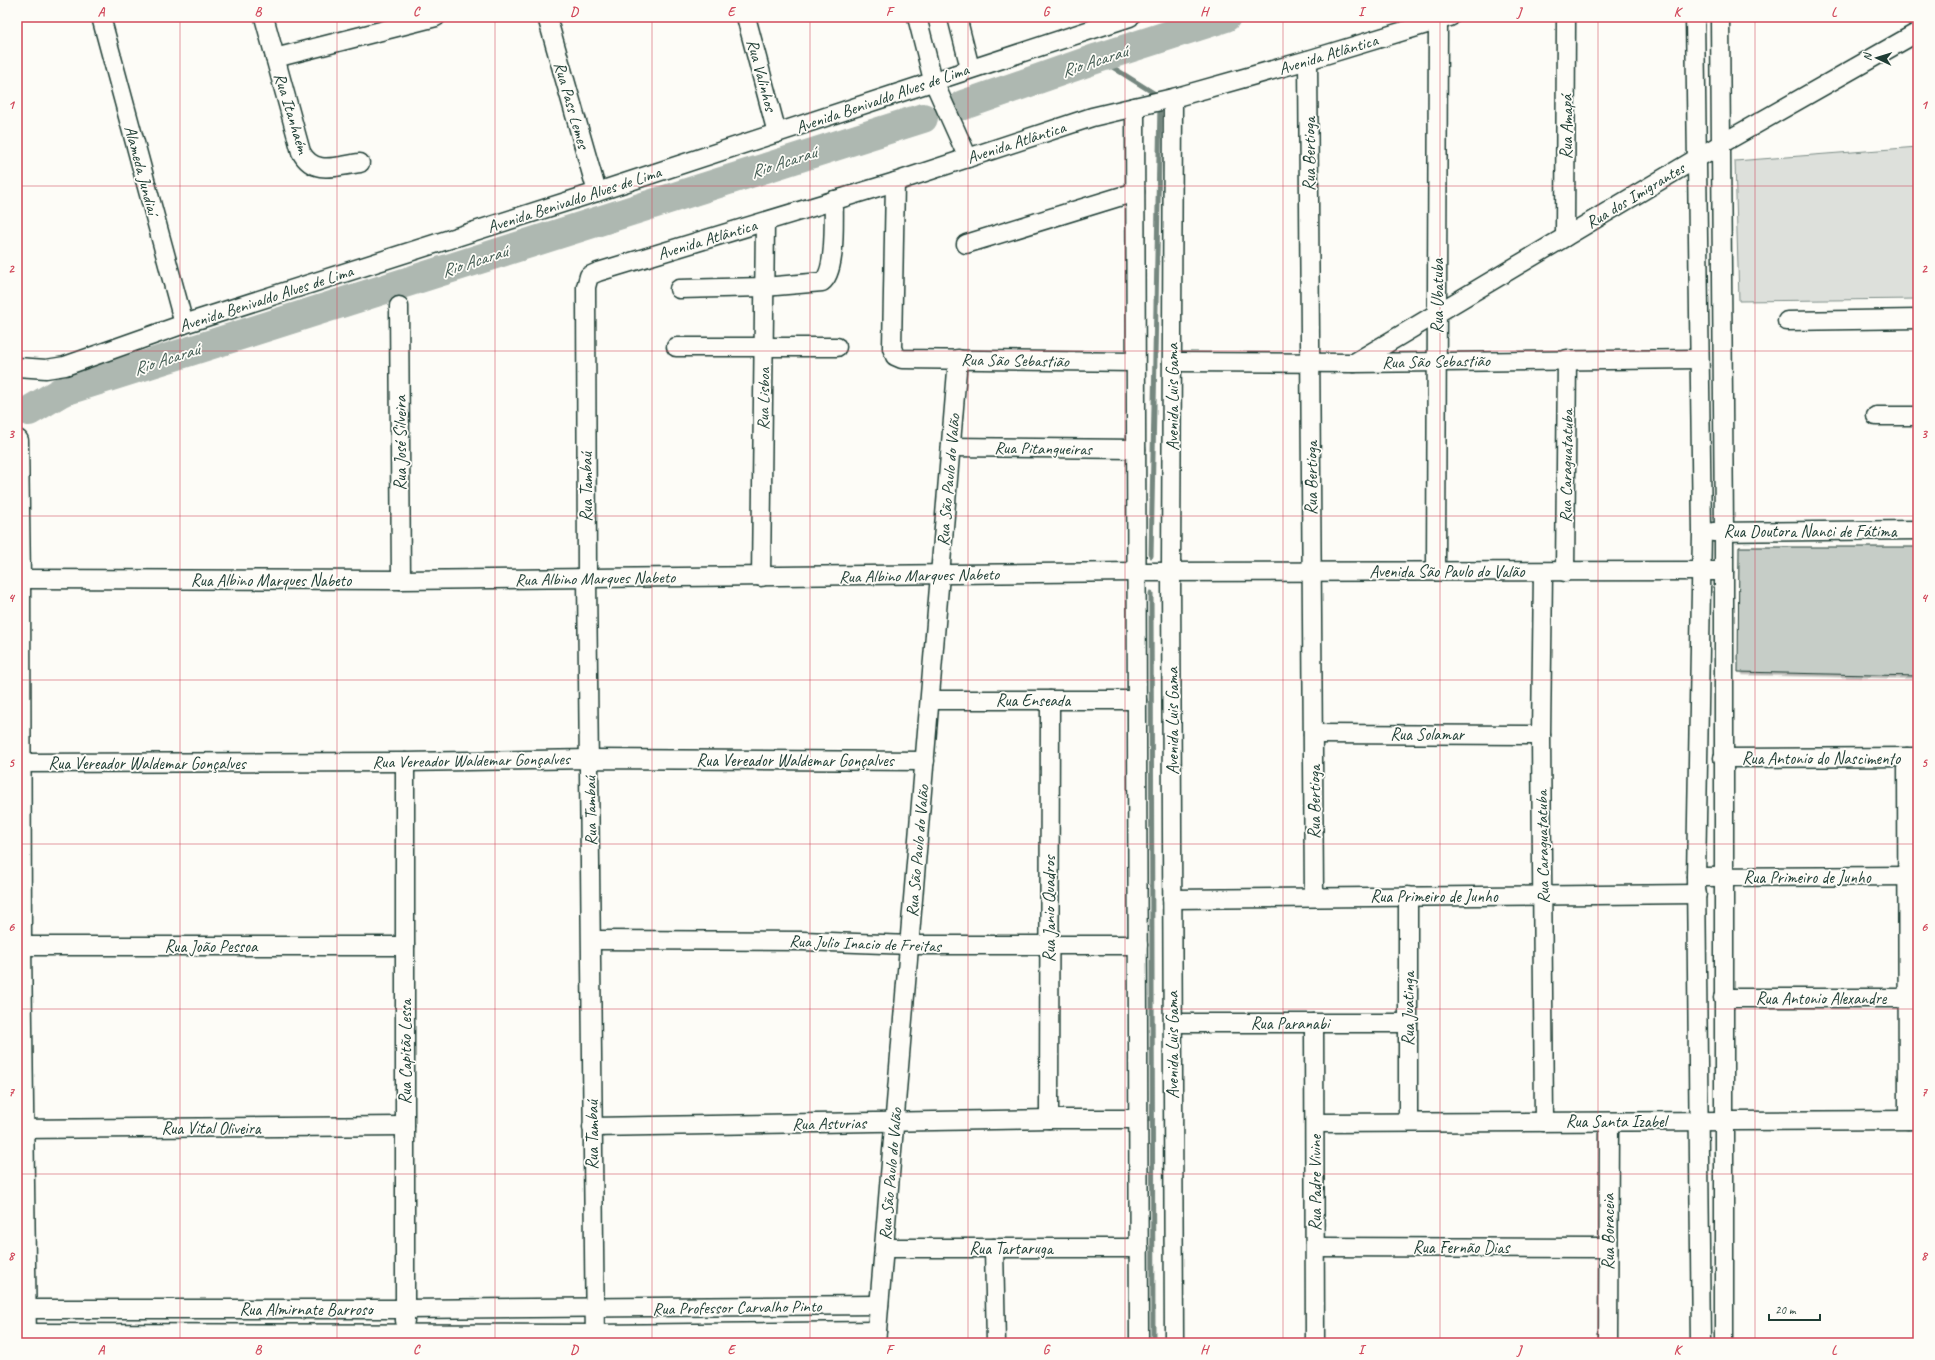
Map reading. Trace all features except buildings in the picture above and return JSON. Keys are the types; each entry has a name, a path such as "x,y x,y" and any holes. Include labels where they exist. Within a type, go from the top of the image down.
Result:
{"main road":[{"path":"17,441 19,579 18,946 22,1336"}],"street":[{"name":"Alameda Jundiaí","path":"101,17 184,324"},
{"name":"Rua Itanhaém","path":"264,17 301,152 305,160 312,166 320,168 360,163"},
{"name":"Rua Itanhaém","path":"275,58 436,17"},
{"name":"Rua Pass Lemes","path":"547,17 597,192"},
{"name":"Rua Valinhos","path":"746,17 777,133"},
{"path":"917,17 936,87 964,150"},
{"path":"957,17 970,68"},
{"name":"Avenida Benivaldo Alves de Lima","path":"17,367 46,369 65,366 184,324 777,133 936,87 970,68 1129,17"},
{"name":"Rua Amapá","path":"1565,237 1566,17"},
{"path":"1695,17 1702,532 1696,886 1700,1121 1701,1343"},
{"path":"1720,17 1724,532 1724,1343"},
{"name":"Avenida Atlântica","path":"587,280 589,276 598,272 895,182 964,150 1173,98 1308,60 1444,19"},
{"name":"Rua Ubatuba","path":"1436,571 1437,313 1444,19"},
{"name":"Rua dos Imigrantes","path":"1354,363 1721,144 1918,32"},
{"name":"Rua Bertioga","path":"1308,60 1314,897"},
{"name":"Avenida Luis Gama","path":"1173,98 1171,572 1174,1343"},
{"name":"Avenida Luis Gama","path":"1135,107 1139,1343"},
{"name":"Rua São Sebastião","path":"895,182 892,348 895,356 902,359 1135,362"},
{"path":"966,244 1135,192"},
{"path":"679,289 764,287 822,282 826,279 831,263 834,200"},
{"name":"Rua Lisboa","path":"761,577 765,222"},
{"name":"Rua Tambaú","path":"587,280 586,579 592,940 592,1127 595,1338"},
{"name":"Rua José Silveira","path":"399,306 401,580"},
{"path":"1787,321 1918,319"},
{"path":"676,347 837,347"},
{"name":"Rua São Paulo do Valão","path":"877,1337 958,359"},
{"name":"Rua São Sebastião","path":"1172,362 1354,363 1567,359 1699,359"},
{"name":"Rua Caraguatatuba","path":"1565,572 1567,359"},
{"path":"1876,416 1918,416"},
{"name":"Rua Pitangueiras","path":"951,447 1136,449"},
{"name":"Rua Doutora Nanci de Fátima","path":"1702,532 1918,530"},
{"name":"Avenida São Paulo do Valão","path":"1171,572 1724,571"},
{"name":"Rua Albino Marques Nabeto","path":"19,579 586,579 1171,572"},
{"name":"Rua Caraguatatuba","path":"1543,572 1541,735 1544,1122"},
{"name":"Rua Enseada","path":"930,700 1136,700"},
{"name":"Rua Janio Quadros","path":"1049,1119 1050,700"},
{"name":"Rua Solamar","path":"1313,734 1541,735"},
{"path":"1913,757 1913,1120"},
{"name":"Rua Antonio do Nascimento","path":"1723,758 1913,757"},
{"name":"Rua Vereador Waldemar Gonçalves","path":"18,763 405,762 589,759 925,761"},
{"name":"Rua Capitão Lessa","path":"405,762 405,1338"},
{"name":"Rua Primeiro de Junho","path":"1172,899 1542,895 1696,886 1723,877 1913,876"},
{"name":"Rua Juatinga","path":"1408,896 1408,1122"},
{"name":"Rua Julio Inacio de Freitas","path":"592,940 803,941 910,945 1138,945"},
{"name":"Rua João Pessoa","path":"18,946 405,946"},
{"name":"Rua Antonio Alexandre","path":"1723,998 1913,998"},
{"name":"Rua Paranabi","path":"1173,1023 1408,1023"},
{"name":"Rua Padre Vivine","path":"1314,1023 1315,1343"},
{"name":"Rua Asturias","path":"592,1127 1049,1119 1138,1119"},
{"name":"Rua Santa Izabel","path":"1315,1123 1913,1120"},
{"name":"Rua Boraceia","path":"1608,1343 1609,1122"},
{"name":"Rua Vital Oliveira","path":"20,1129 405,1126"},
{"name":"Rua Fernão Dias","path":"1315,1247 1608,1248"},
{"name":"Rua Tartaruga","path":"884,1248 1139,1248"},
{"path":"994,1248 996,1343"},
{"name":"Rua Professor Carvalho Pinto","path":"594,1308 879,1305"},
{"path":"745,1307 745,1337"},
{"name":"Rua Almirnate Barroso","path":"21,1309 594,1308"},
{"name":"Rua Almirnate Barroso","path":"22,1336 595,1338"},
{"name":"Rua Professor Carvalho Pinto","path":"595,1338 877,1337"}],"shaded area":[{"path":"1918,147 1918,299 1739,301 1735,161"}],"waterway":[{"name":"Rio Acaraú","path":"963,105 1098,58 1226,17"},
{"path":"1098,58 1160,97"},
{"path":"1151,556 1160,105"},
{"name":"Rio Acaraú","path":"29,411 61,392 923,118"},
{"path":"1151,593 1153,1343"}]}
